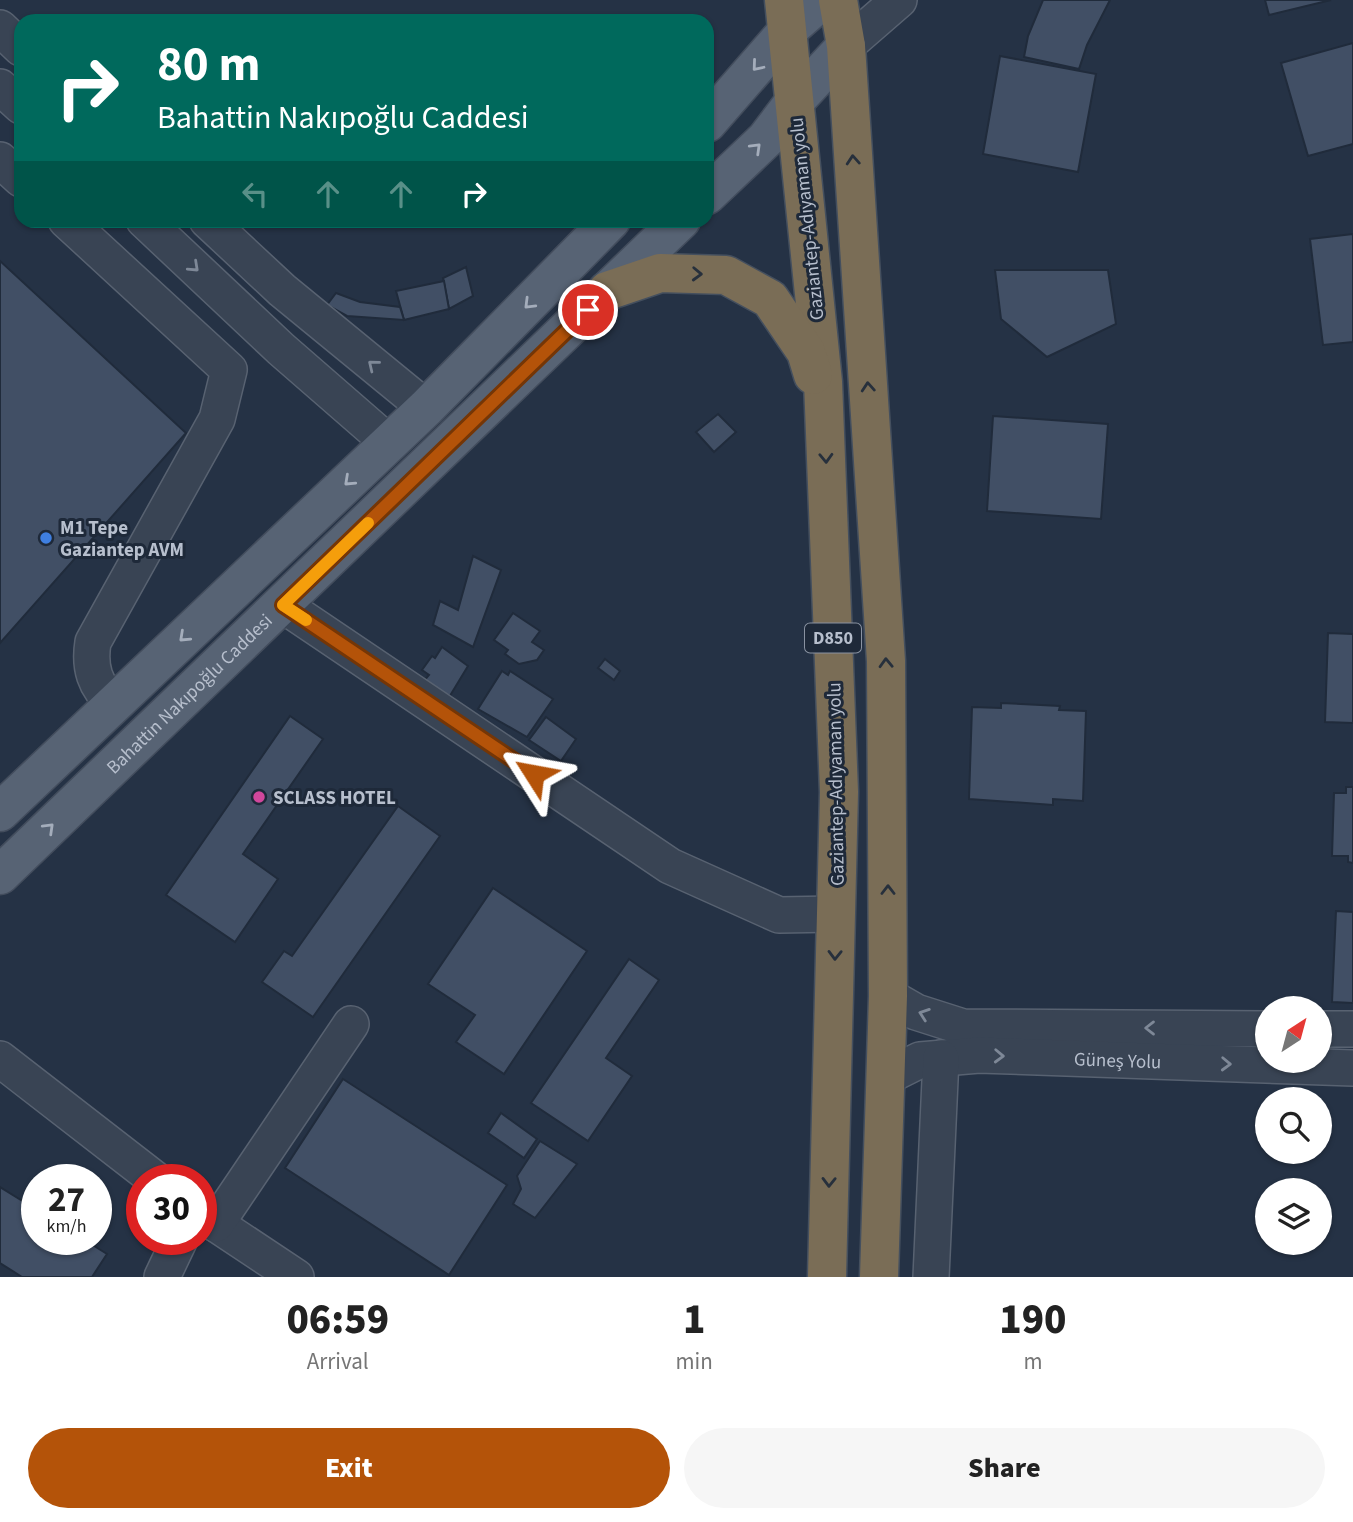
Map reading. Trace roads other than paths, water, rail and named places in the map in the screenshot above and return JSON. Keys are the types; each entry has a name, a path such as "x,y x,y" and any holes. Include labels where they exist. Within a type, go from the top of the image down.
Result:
{"highway":[{"name":"D850","path":"838,0 846,46 886,662 888,996 879,1277"},
{"name":"Gaziantep-Adıyaman yolu","path":"786,15 823,382 839,792 827,1277"},
{"path":"607,291 660,273 726,275 769,299 806,352 824,413"}],"main road":[{"path":"714,113 786,15 822,0"},
{"path":"714,188 766,139 794,102 846,46"},
{"path":"0,812 426,408 603,228"},
{"name":"Bahattin Nakıpoğlu Caddesi","path":"0,875 673,228"}],"street":[{"path":"846,46 899,0"},
{"path":"0,28 14,41"},
{"path":"0,86 14,99"},
{"path":"0,160 14,173"},
{"path":"75,228 229,370 218,419 93,642 91,655 94,678 114,704"},
{"path":"152,228 281,349 389,443"},
{"path":"216,228 282,290 426,408"},
{"path":"283,605 670,866 779,915 836,914"},
{"name":"Güneş Yolu","path":"888,996 916,1012 963,1027 1255,1029"},
{"path":"217,1208 351,1024"},
{"path":"1332,1029 1353,1029"},
{"name":"Güneş Yolu","path":"886,1077 920,1060 979,1055 1353,1068"},
{"path":"931,1277 941,1058"},
{"path":"0,1059 135,1164"},
{"path":"217,1224 296,1277"},
{"path":"162,1277 172,1255"}],"place":[{"name":"M1 Tepe Gaziantep AVM","path":"46,538"},
{"name":"SCLASS HOTEL","path":"259,797"}]}
